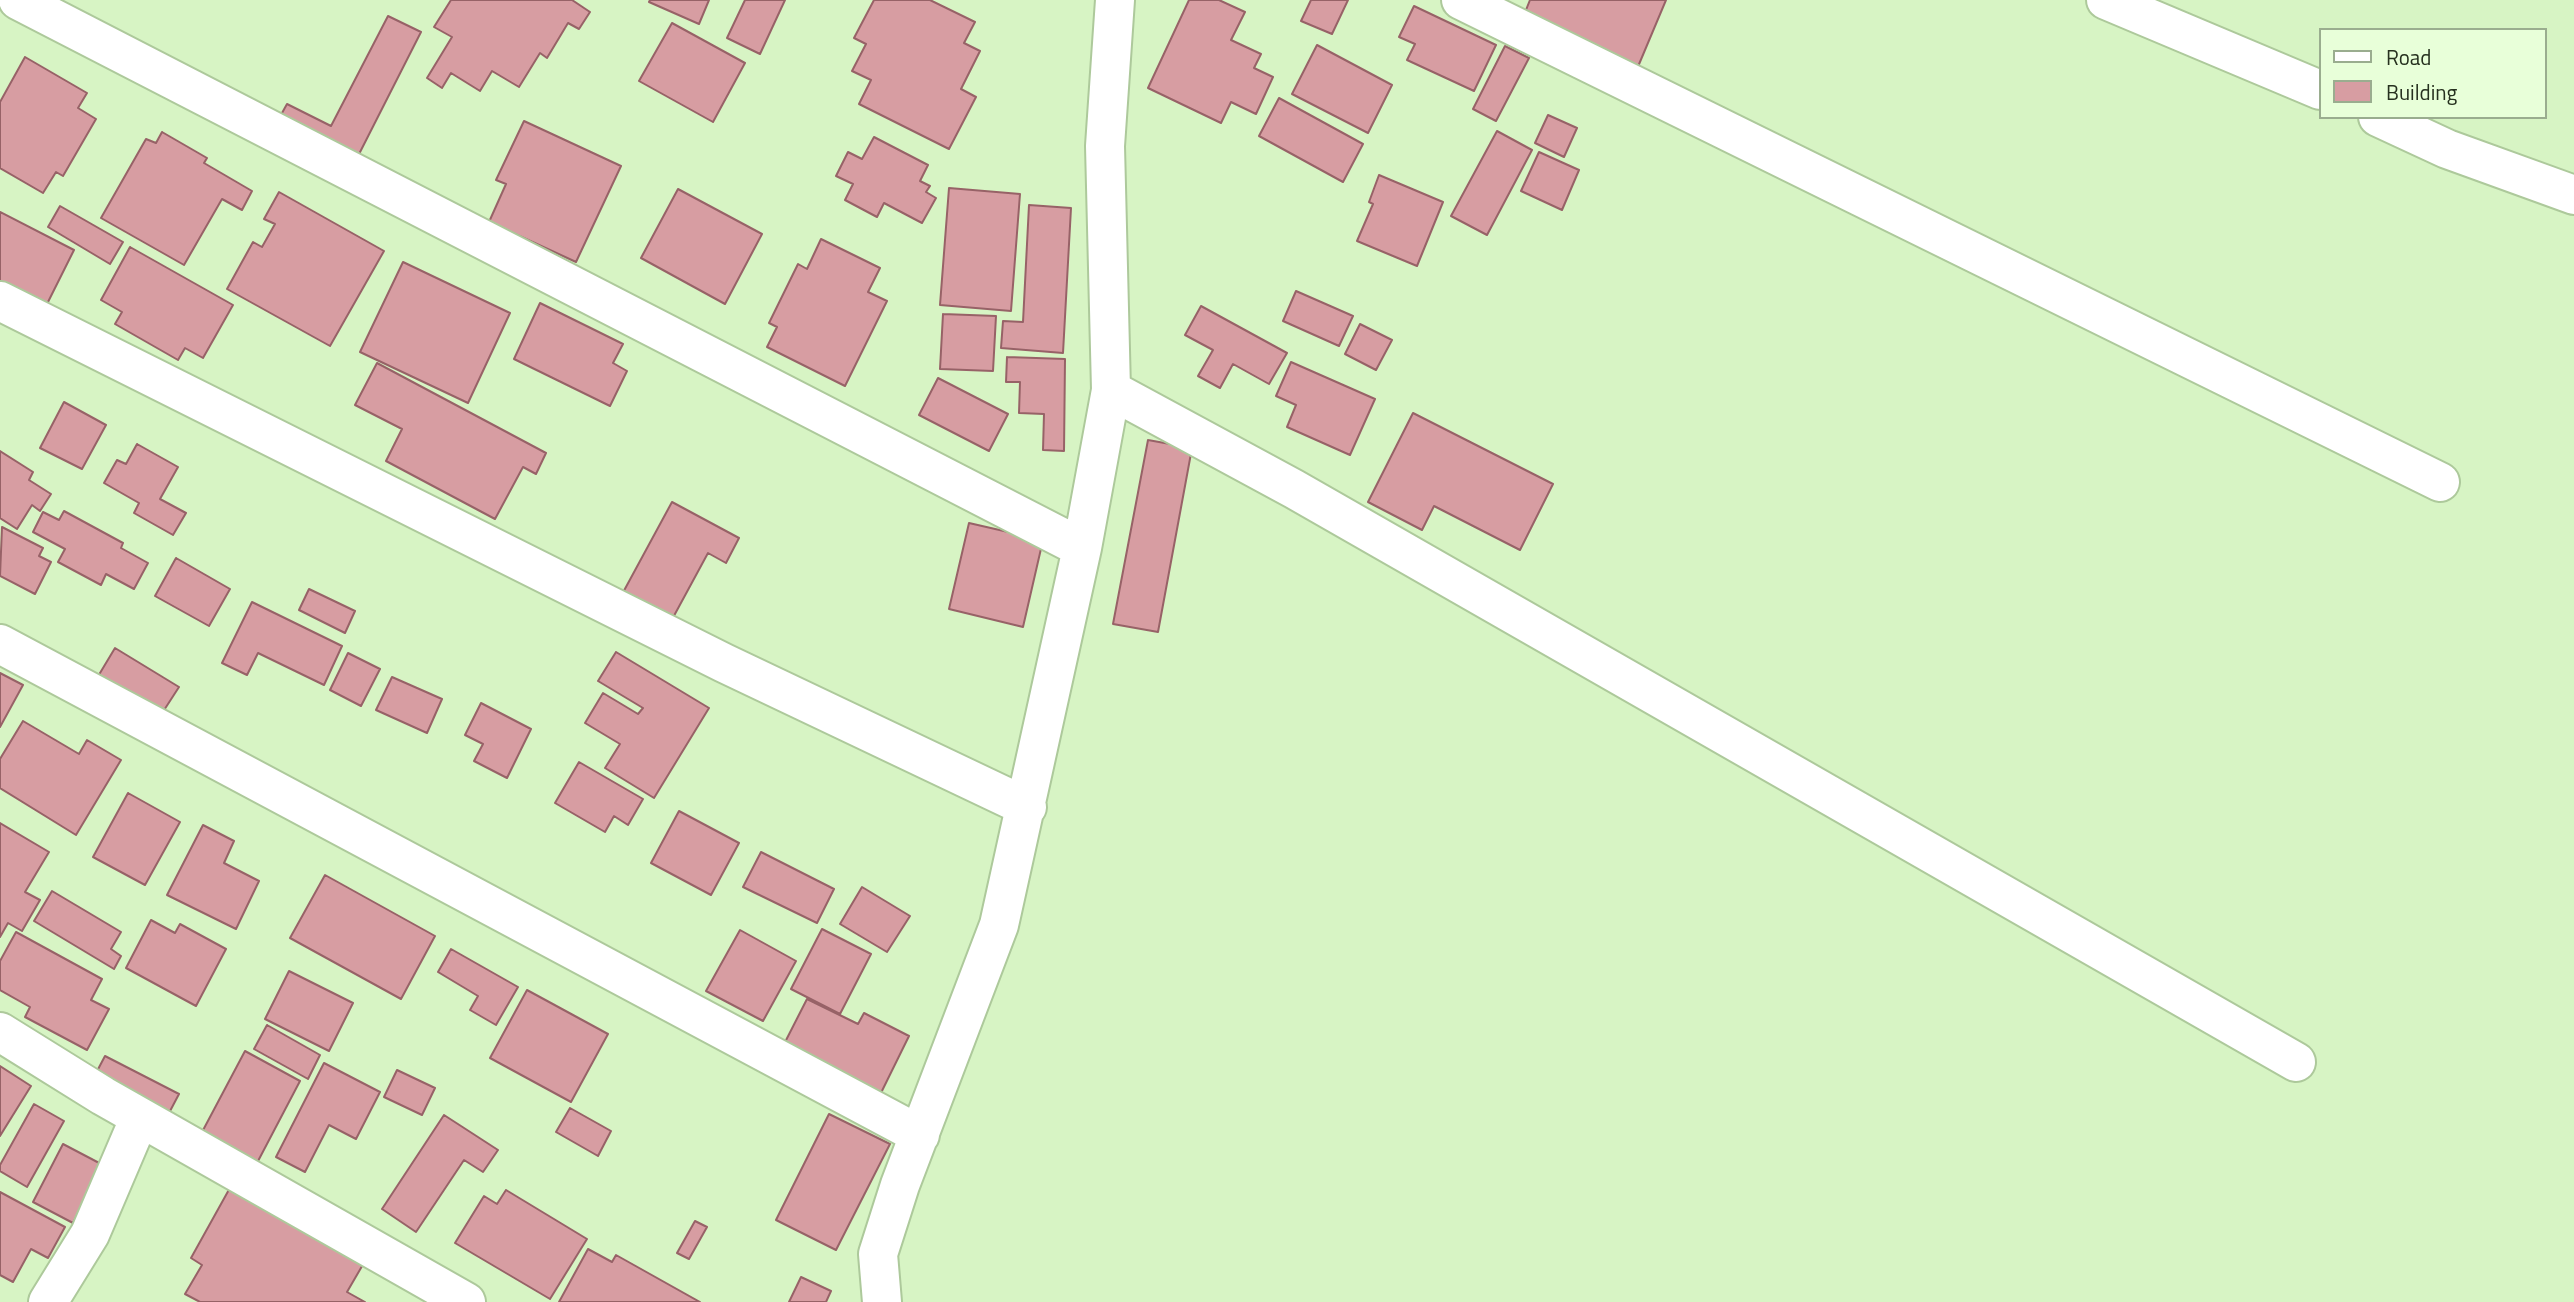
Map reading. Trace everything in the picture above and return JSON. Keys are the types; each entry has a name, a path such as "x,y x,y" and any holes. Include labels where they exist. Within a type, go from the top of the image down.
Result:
{"street":[{"path":"18,0 1082,548"},
{"path":"882,1302 878,1254 919,1135 999,925 1082,548 1111,390 1105,146 1115,0"},
{"path":"1461,0 2440,482"},
{"path":"2106,0 2318,89"},
{"path":"2382,119 2447,149 2574,195"},
{"path":"0,301 711,657 1027,807"},
{"path":"1111,390 1306,496 2296,1062"},
{"path":"0,644 919,1135"},
{"path":"0,1032 140,1117 466,1302"},
{"path":"48,1302 90,1234 140,1117"}],"building":[{"path":"451,0 572,0 590,12 579,29 568,23 547,58 540,53 519,87 492,71 480,91 451,73 442,88 427,78 452,37 434,27"},
{"path":"709,0 699,24 649,2"},
{"path":"745,0 785,0 760,54 727,38"},
{"path":"874,0 930,0 975,22 964,43 980,51 961,89 976,97 949,149 859,104 871,80 852,71 866,44 854,38"},
{"path":"1189,0 1219,0 1245,12 1231,40 1261,54 1254,68 1273,77 1256,114 1231,102 1221,123 1148,88"},
{"path":"1311,0 1348,0 1332,34 1301,21"},
{"path":"1530,0 1666,0 1637,69 1522,20"},
{"path":"1414,6 1496,45 1474,91 1407,60 1415,44 1399,37"},
{"path":"388,16 421,32 355,162 277,122 287,104 331,126"},
{"path":"672,23 745,63 713,122 639,81"},
{"path":"1317,45 1392,85 1368,133 1292,94"},
{"path":"1505,46 1529,58 1496,121 1473,109"},
{"path":"25,57 87,93 78,108 96,119 63,176 56,172 43,193 0,168 0,102"},
{"path":"1279,98 1363,144 1343,182 1259,136"},
{"path":"1548,115 1577,128 1564,157 1535,143"},
{"path":"524,121 621,166 576,262 489,222 506,184 496,180"},
{"path":"1497,131 1532,150 1487,235 1451,216"},
{"path":"162,132 207,158 204,163 252,191 242,210 222,199 184,265 101,218 146,139 156,143"},
{"path":"874,137 928,165 920,181 930,186 926,192 936,198 922,223 884,203 877,217 845,200 853,184 836,176 848,152 862,159"},
{"path":"1539,152 1579,170 1562,210 1521,191"},
{"path":"1379,175 1443,202 1417,266 1357,241 1373,204 1369,202"},
{"path":"949,188 1020,194 1011,311 940,305"},
{"path":"678,189 762,234 725,304 641,258"},
{"path":"279,192 384,251 330,346 227,289 253,242 262,247 275,224 264,219"},
{"path":"1029,205 1071,208 1063,353 1001,348 1003,321 1023,322"},
{"path":"60,206 123,242 110,264 48,227"},
{"path":"0,212 74,250 46,306 0,282"},
{"path":"821,239 880,268 868,292 887,301 845,386 767,347 777,327 769,323 798,264 807,269"},
{"path":"130,247 233,305 203,358 185,348 178,360 115,324 122,312 101,300"},
{"path":"403,262 510,313 468,403 360,352"},
{"path":"1296,291 1353,316 1339,346 1283,321"},
{"path":"540,303 623,344 613,363 627,371 610,406 514,359"},
{"path":"1201,306 1287,353 1269,384 1233,364 1220,388 1198,376 1213,350 1185,335"},
{"path":"943,314 996,316 993,371 940,369"},
{"path":"1360,324 1392,340 1376,370 1345,354"},
{"path":"1007,357 1065,359 1064,451 1043,450 1044,414 1019,413 1020,382 1006,382"},
{"path":"1291,362 1375,399 1350,455 1287,427 1296,405 1276,396"},
{"path":"377,363 546,453 536,474 523,467 495,519 386,461 402,429 355,405"},
{"path":"938,378 1008,414 989,451 919,415"},
{"path":"64,402 106,425 82,469 40,448"},
{"path":"1413,413 1553,484 1520,550 1434,506 1422,530 1368,502"},
{"path":"1148,440 1192,448 1158,632 1113,624"},
{"path":"137,444 178,467 160,499 186,513 173,535 134,513 139,503 104,483 117,460 126,464"},
{"path":"0,451 33,472 29,480 51,494 40,511 32,505 17,529 0,518"},
{"path":"672,502 739,538 726,563 708,553 669,625 620,598"},
{"path":"64,511 123,543 121,548 148,563 134,589 106,574 101,585 58,562 65,549 33,532 43,512 59,520"},
{"path":"969,523 1043,540 1023,627 949,609"},
{"path":"2,527 43,548 39,556 51,562 35,594 0,576"},
{"path":"176,558 230,589 209,626 155,596"},
{"path":"309,589 355,611 345,633 299,610"},
{"path":"252,602 342,646 324,685 258,653 247,675 222,663"},
{"path":"115,648 179,687 157,721 94,683"},
{"path":"616,652 709,708 654,798 605,768 620,744 585,723 603,693 638,714 643,708 598,681"},
{"path":"348,653 380,669 361,706 330,690"},
{"path":"0,673 23,685 0,727"},
{"path":"392,677 442,699 427,733 376,710"},
{"path":"481,703 531,729 507,778 474,761 483,744 465,735"},
{"path":"23,721 79,754 87,740 121,760 76,835 0,788 0,759"},
{"path":"579,762 643,799 628,825 614,816 605,832 555,803"},
{"path":"128,793 180,822 145,885 93,857"},
{"path":"679,811 739,843 711,895 651,863"},
{"path":"0,823 49,852 25,892 40,900 22,931 8,923 0,937"},
{"path":"203,825 234,841 224,863 259,881 236,929 167,895"},
{"path":"761,852 834,889 817,923 743,887"},
{"path":"325,875 435,936 401,999 290,938"},
{"path":"862,887 910,916 887,952 840,924"},
{"path":"52,891 121,932 111,949 121,956 114,969 34,921"},
{"path":"151,920 175,933 180,924 226,949 196,1006 126,968"},
{"path":"822,929 871,954 840,1014 791,989"},
{"path":"740,930 796,961 763,1021 706,991"},
{"path":"16,932 102,979 91,1000 109,1009 87,1050 25,1017 30,1007 0,990 0,961"},
{"path":"451,949 518,987 496,1025 470,1010 478,996 438,972"},
{"path":"289,971 353,1003 329,1051 265,1019"},
{"path":"527,990 608,1034 571,1102 490,1058"},
{"path":"807,999 858,1024 864,1013 909,1036 877,1101 780,1052"},
{"path":"267,1025 320,1055 308,1079 254,1049"},
{"path":"245,1051 300,1081 257,1163 201,1134"},
{"path":"105,1056 179,1094 169,1113 95,1075"},
{"path":"324,1063 380,1092 356,1139 329,1125 305,1172 276,1157"},
{"path":"0,1066 31,1086 0,1136"},
{"path":"397,1070 435,1088 422,1115 384,1097"},
{"path":"34,1104 64,1121 27,1187 0,1171 0,1165"},
{"path":"570,1108 611,1131 598,1156 556,1132"},
{"path":"829,1114 890,1144 836,1250 776,1220"},
{"path":"444,1115 498,1150 483,1172 464,1160 416,1232 382,1209"},
{"path":"63,1144 103,1165 73,1223 33,1202"},
{"path":"231,1186 365,1261 347,1292 365,1302 200,1302 185,1294 202,1265 191,1258"},
{"path":"506,1190 587,1239 550,1299 455,1243 484,1196 497,1204"},
{"path":"0,1192 65,1227 48,1258 31,1249 13,1282 0,1275"},
{"path":"695,1221 707,1227 689,1259 677,1253"},
{"path":"588,1249 612,1262 616,1255 700,1302 559,1302"},
{"path":"801,1277 831,1291 826,1302 789,1302"}]}
